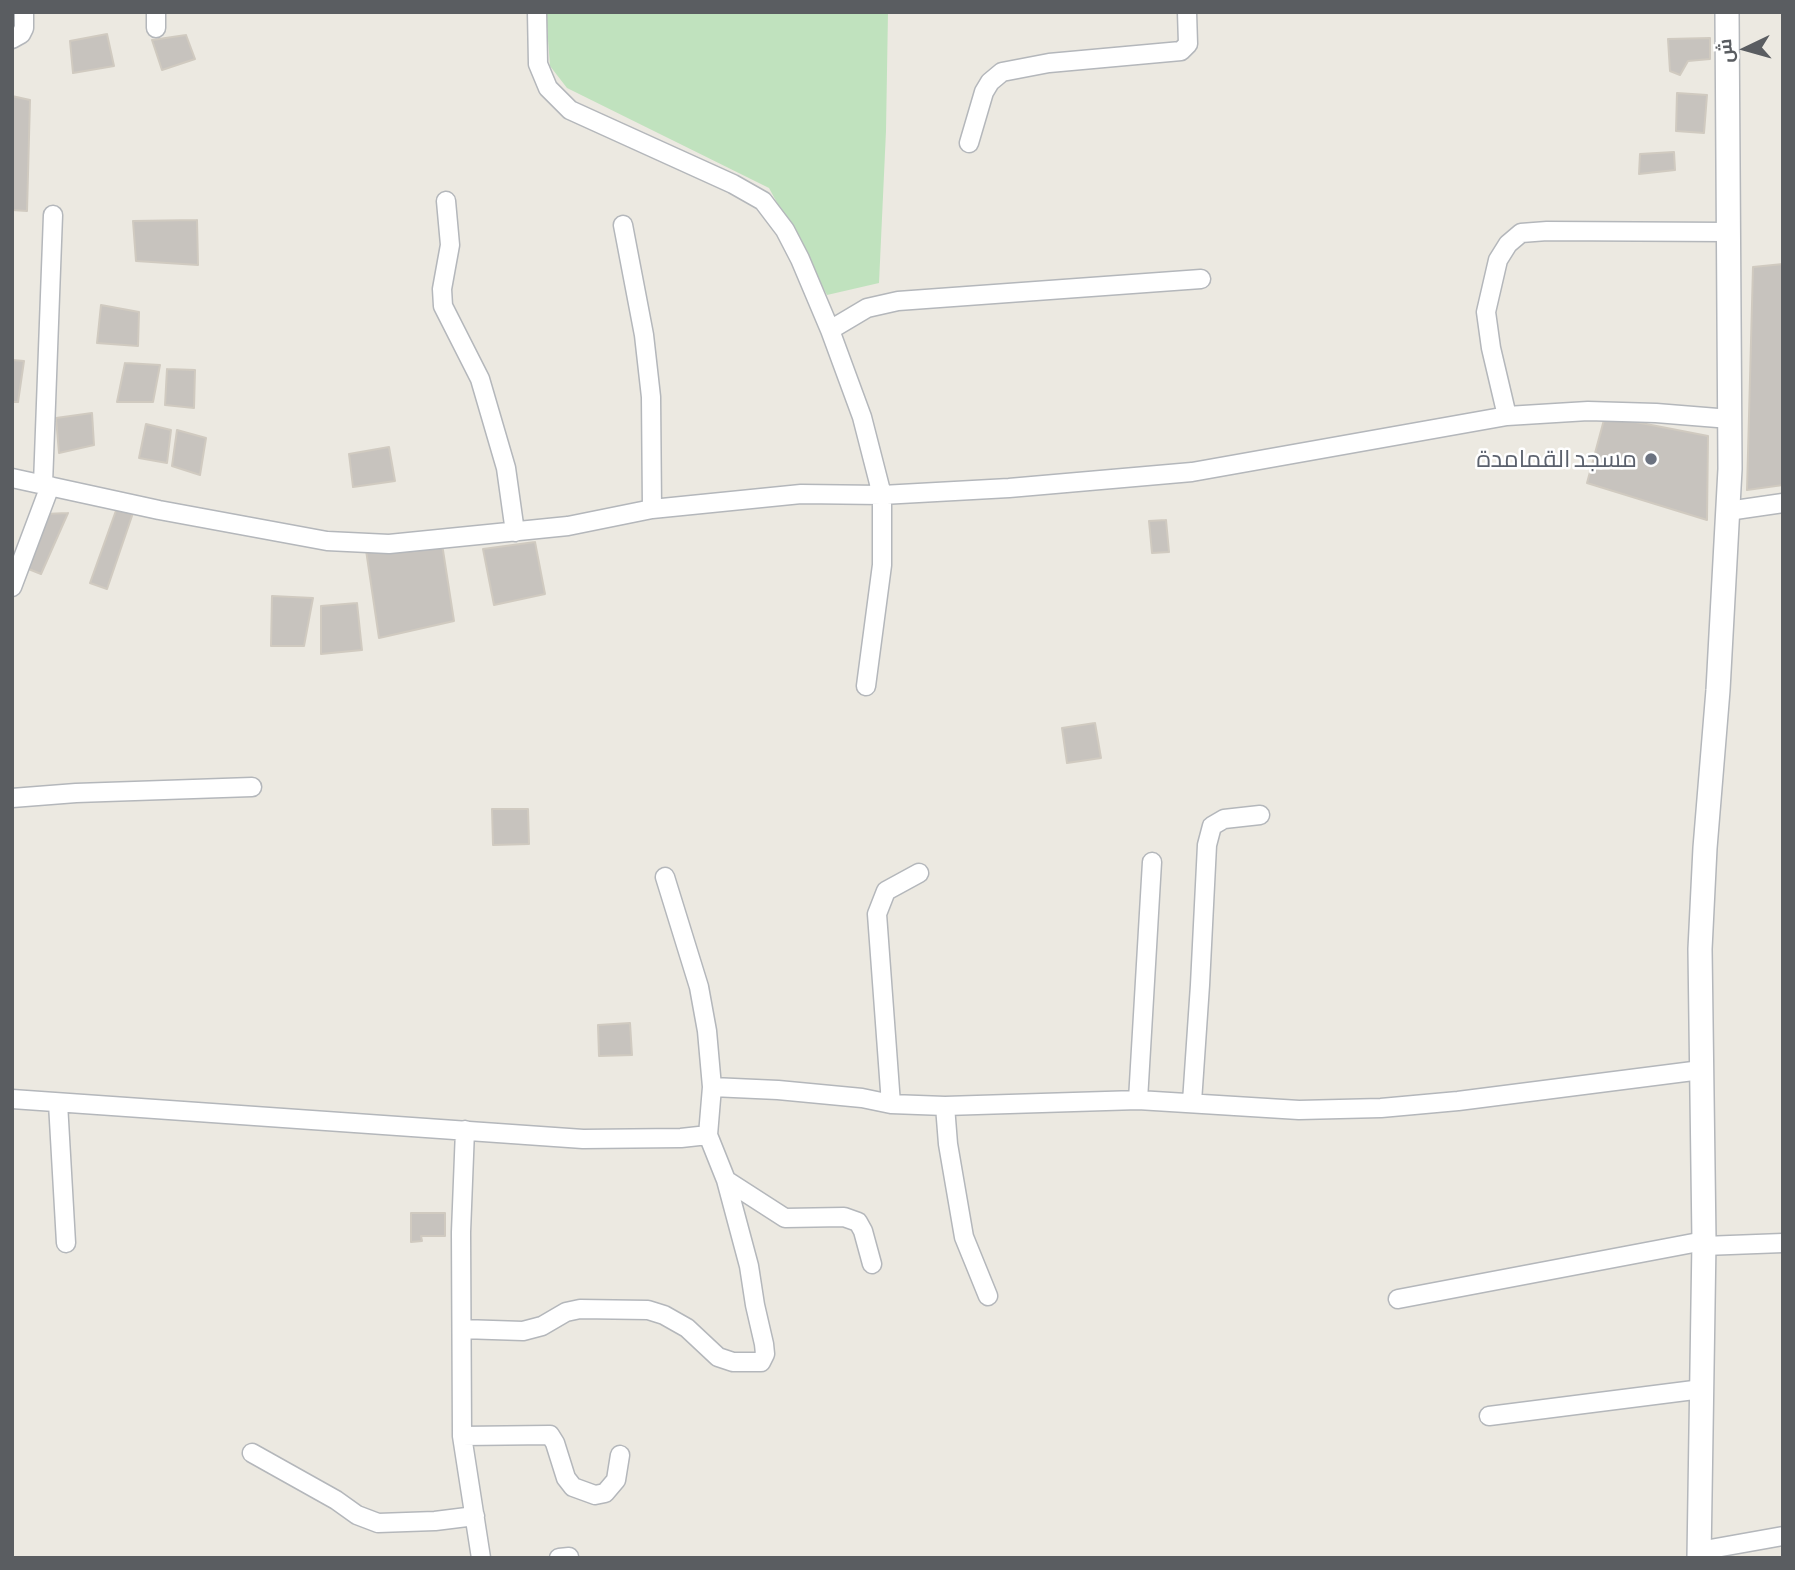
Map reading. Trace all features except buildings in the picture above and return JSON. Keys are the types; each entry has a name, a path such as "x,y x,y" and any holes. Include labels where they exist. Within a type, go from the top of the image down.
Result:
{"street":[{"path":"12,39 21,34 24,28 24,12"},
{"path":"537,12 538,64 548,88 570,110 733,184 763,201 785,230 830,330 862,417 882,495 882,565 866,686"},
{"path":"969,143 984,92 990,82 1002,72 1049,63 1181,51 1188,44 1187,12"},
{"path":"1727,12 1730,419 1718,690 1704,861 1700,949 1704,1244 1699,1554 1783,1536"},
{"path":"446,201 450,245 442,289 443,306 480,379 506,468 514,532"},
{"path":"12,587 46,485 53,215"},
{"path":"623,225 644,335 652,397 652,509"},
{"path":"1507,416 1491,348 1486,312 1498,260 1508,244 1521,233 1727,232"},
{"path":"830,330 867,308 898,301 1201,279"},
{"path":"12,478 159,510 327,541 389,544 568,526 652,509 801,494 882,495 1009,488 1192,472 1507,416 1588,411 1730,419"},
{"path":"1728,511 1783,503"},
{"path":"12,798 252,787"},
{"path":"1192,1102 1206,845 1212,826 1224,819 1260,815"},
{"path":"1138,1100 1152,862"},
{"path":"891,1104 877,915 886,891 919,873"},
{"path":"463,1329 523,1331 542,1326 566,1312 580,1309 648,1310 664,1315 687,1328 718,1357 733,1362 761,1362 765,1354 749,1266 726,1181 708,1135 712,1087 708,1031 699,987 665,877"},
{"path":"712,1087 778,1090 862,1098 891,1104 944,1106 1138,1100 1299,1110 1381,1108 1458,1101 1701,1070"},
{"path":"12,1099 583,1139 681,1138 708,1135"},
{"path":"58,1102 66,1243"},
{"path":"944,1106 964,1237 988,1296"},
{"path":"466,1129 461,1232 462,1436 481,1558"},
{"path":"726,1181 785,1218 844,1217 858,1222 872,1264"},
{"path":"1398,1299 1704,1244 1783,1243"},
{"path":"1489,1416 1702,1389"},
{"path":"462,1436 550,1435 566,1478 573,1487 595,1495 605,1493 616,1480 620,1455"},
{"path":"252,1453 357,1514 378,1523 435,1521 475,1516"},
{"path":"559,1558 569,1557"}],"green space":[{"path":"546,12 888,12 879,283 827,295 769,188 567,88 550,66"}],"place":[{"name":"مسجد القمامدة","path":"1651,459"}]}
